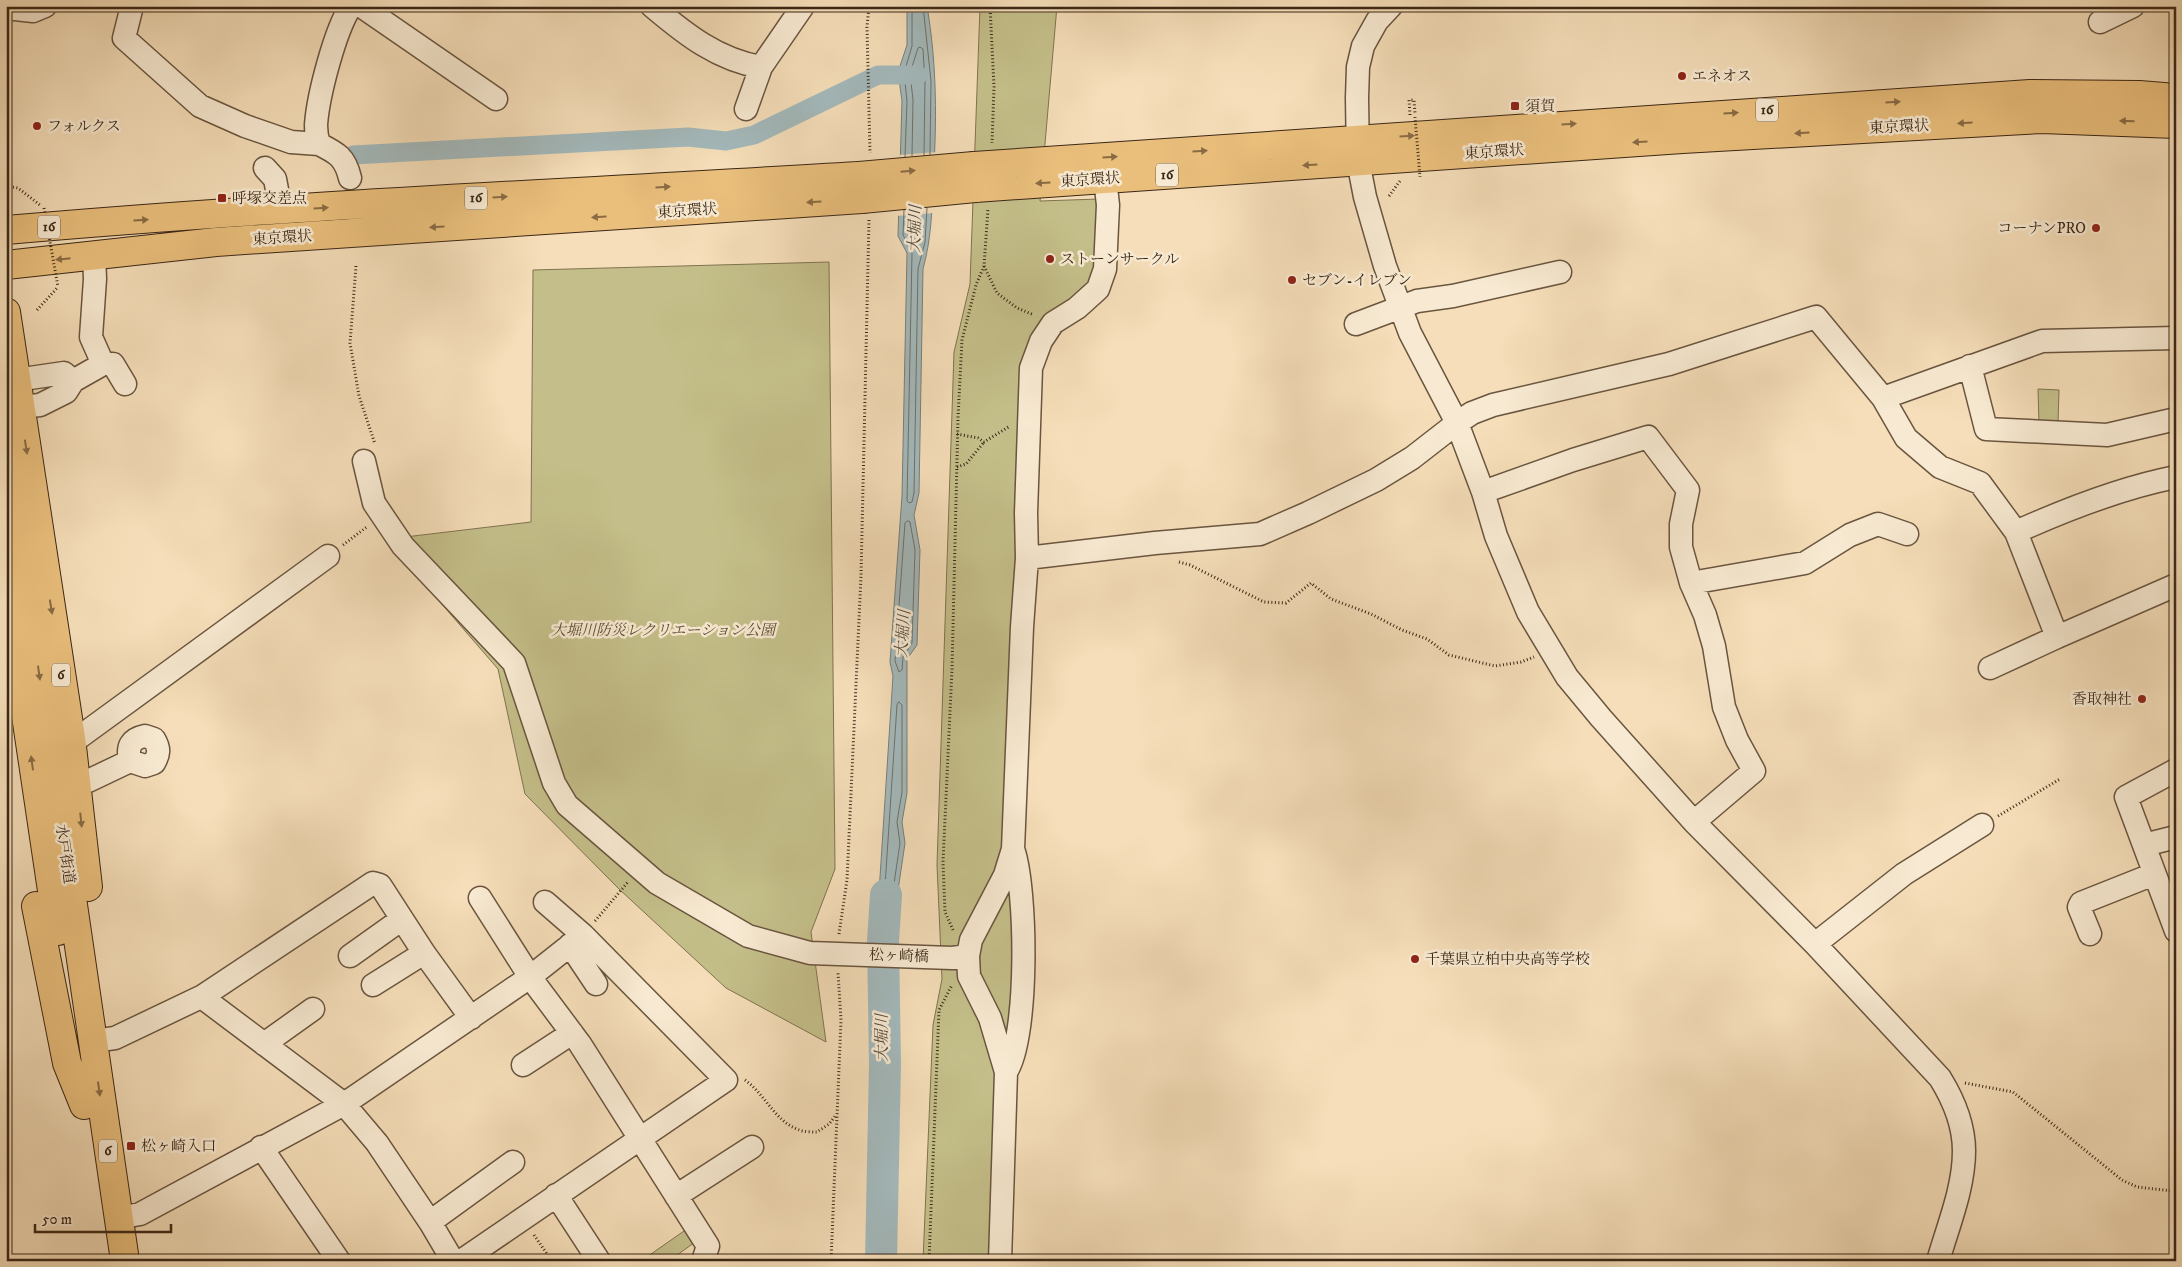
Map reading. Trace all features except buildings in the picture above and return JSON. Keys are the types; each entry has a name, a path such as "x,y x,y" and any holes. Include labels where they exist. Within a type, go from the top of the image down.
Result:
{"highway":[{"name":"東京環状","path":"979,187 1105,179 1717,114 2030,94 2139,95 2176,98"},
{"name":"東京環状","path":"6,265 216,242 864,198 1358,151 1692,139 2042,119 2176,124"},
{"name":"東京環状","path":"6,230 281,211 864,198"},
{"name":"6","path":"6,312 77,783 95,948 93,1041"},
{"name":"水戸街道","path":"6,446 16,577 105,1261"},
{"name":"水戸街道","path":"16,577 93,1041 125,1261"},
{"name":"6","path":"6,709 40,932 67,1063 84,1106"}],"street":[{"path":"6,8 33,11 45,6"},
{"path":"132,6 124,38 200,106 245,126 291,142 318,144 335,152 346,164 350,178"},
{"path":"318,144 317,117 328,66 345,14 350,6"},
{"path":"361,6 496,99"},
{"path":"652,6 700,44 739,64 760,67"},
{"path":"746,109 760,67 803,6"},
{"path":"1391,6 1377,21 1363,46 1358,67 1358,151 1368,209 1400,308 1410,333 1457,423 1511,574 1528,612 1575,688 1694,822 1815,944 1940,1078 1951,1096 1958,1115 1964,1150 1961,1177 1938,1261"},
{"path":"2100,22 2133,6"},
{"path":"265,168 275,179 281,211"},
{"path":"1000,1261 1006,1072 990,1018 961,957 1005,875 1013,849 1022,627 1027,558 1026,513 1031,368 1041,341 1053,323 1077,308 1098,289 1105,270 1108,204 1105,179"},
{"path":"94,255 95,279 91,337 103,364"},
{"path":"1356,324 1417,301 1453,296 1560,272"},
{"path":"1027,558 1155,542 1260,534 1376,480 1412,458 1457,423 1493,405 1669,364 1816,317 1883,398 1906,438 1940,467 1980,483 2016,532 2057,637"},
{"path":"1883,398 2042,341 2176,338"},
{"path":"20,407 40,405 66,392 72,381 103,364 113,364 125,384"},
{"path":"1970,366 1986,429 2107,435 2176,419"},
{"path":"16,380 64,373 72,381"},
{"path":"1483,492 1573,460 1648,437 1688,490 1681,524 1681,547 1691,583 1705,615 1714,646 1724,707 1737,740 1754,771 1694,822"},
{"name":"松ヶ崎橋","path":"364,461 374,503 403,546 514,662 554,783 562,784 568,805 657,883 748,936 810,953 961,957"},
{"path":"2016,532 2055,515 2141,484 2176,477"},
{"path":"1691,583 1806,563 1850,535 1878,524 1907,534"},
{"path":"71,738 81,736 328,556"},
{"path":"1990,668 2176,585"},
{"path":"77,783 88,782 130,761"},
{"path":"2176,770 2126,797 2176,930"},
{"path":"1815,944 1904,874 1982,825"},
{"path":"2144,845 2176,837"},
{"path":"1006,1072 1015,1052 1020,1012 1025,934 1019,865 1013,849"},
{"path":"2090,934 2079,907 2081,903 2154,874"},
{"path":"93,1041 115,1038 203,996 373,883 380,885 470,1018"},
{"path":"480,898 530,977 572,1033 708,1246 703,1261"},
{"path":"461,1261 726,1080 577,940 544,902"},
{"path":"350,956 402,919"},
{"path":"118,1218 140,1214 261,1147 344,1104 530,977 577,940"},
{"path":"577,940 596,984"},
{"path":"373,985 424,952"},
{"path":"203,996 207,1001 344,1104 377,1143 430,1222 453,1261"},
{"path":"264,1044 313,1009"},
{"path":"523,1065 572,1033"},
{"path":"261,1147 339,1261"},
{"path":"676,1196 752,1147"},
{"path":"430,1222 513,1162"},
{"path":"556,1196 599,1261"}],"path":[{"path":"869,6 867,26 870,150"},
{"path":"990,6 994,87 992,144"},
{"path":"1410,116 1410,100 1414,100 1420,178 1410,178"},
{"path":"1389,196 1401,180"},
{"path":"6,186 18,188 44,208 58,286 37,310"},
{"path":"979,187 984,266 997,293 1017,308 1053,323"},
{"path":"831,1261 836,1115 842,1020 841,955 847,880 860,615 864,198"},
{"path":"356,266 350,343 359,396 375,444 371,455 364,461"},
{"path":"928,1261 939,1010 957,974 961,957 960,944 945,912 943,862 952,669 957,434 962,340 976,285 984,266"},
{"path":"957,467 966,464 984,442 1019,421 1029,420"},
{"path":"957,434 978,438 984,442"},
{"path":"328,556 382,515"},
{"path":"1171,560 1190,565 1264,602 1286,603 1311,583 1331,599 1371,614 1402,630 1427,639 1449,655 1495,666 1520,662 1550,649"},
{"path":"1982,825 2060,779"},
{"path":"577,940 640,867"},
{"path":"1940,1078 2013,1092 2122,1180 2137,1187 2173,1191 2176,1251"},
{"path":"726,1080 745,1080 758,1090 779,1118 797,1130 817,1132 829,1124 836,1115"},
{"path":"523,1218 552,1261"}],"green space":[{"path":"980,6 1057,6 1040,201 1099,199 1099,269 1087,291 1041,328 1018,926 994,1261 923,1261 933,1025 942,979 937,865 954,352 970,284"},
{"name":"大堀川防災レクリエーション公園","path":"829,262 835,869 811,932 826,1042 726,988 619,889 525,794 498,669 389,543 405,537 531,522 533,270"},
{"path":"2038,389 2059,390 2058,423 2039,424"},
{"path":"694,1224 702,1237 669,1261 641,1261"}],"water":[{"path":"907,6 927,6 933,50 935,137 931,226 923,269 919,493 914,515 920,550 917,645 907,659 907,793 902,822 905,843 891,938 876,939 893,676 890,662 902,496 907,253 898,236 902,101 898,72 907,45"}],"pier":[{"path":"938,152 934,213 896,216 898,155"}],"waterway":[{"path":"353,155 688,137 726,141 754,135 878,75 918,75"},
{"name":"大堀川","path":"881,1261 885,1064 883,941 886,895"}],"place":[{"name":"エネオス","path":"1682,76"},
{"name":"須賀","path":"1515,106"},
{"name":"フォルクス","path":"37,126"},
{"name":"呼塚交差点","path":"222,198"},
{"name":"コーナンPRO","path":"2096,228"},
{"name":"ストーンサークル","path":"1050,259"},
{"name":"セブン-イレブン","path":"1292,280"},
{"name":"香取神社","path":"2142,699"},
{"name":"千葉県立柏中央高等学校","path":"1415,959"},
{"name":"松ヶ崎入口","path":"131,1146"}]}
